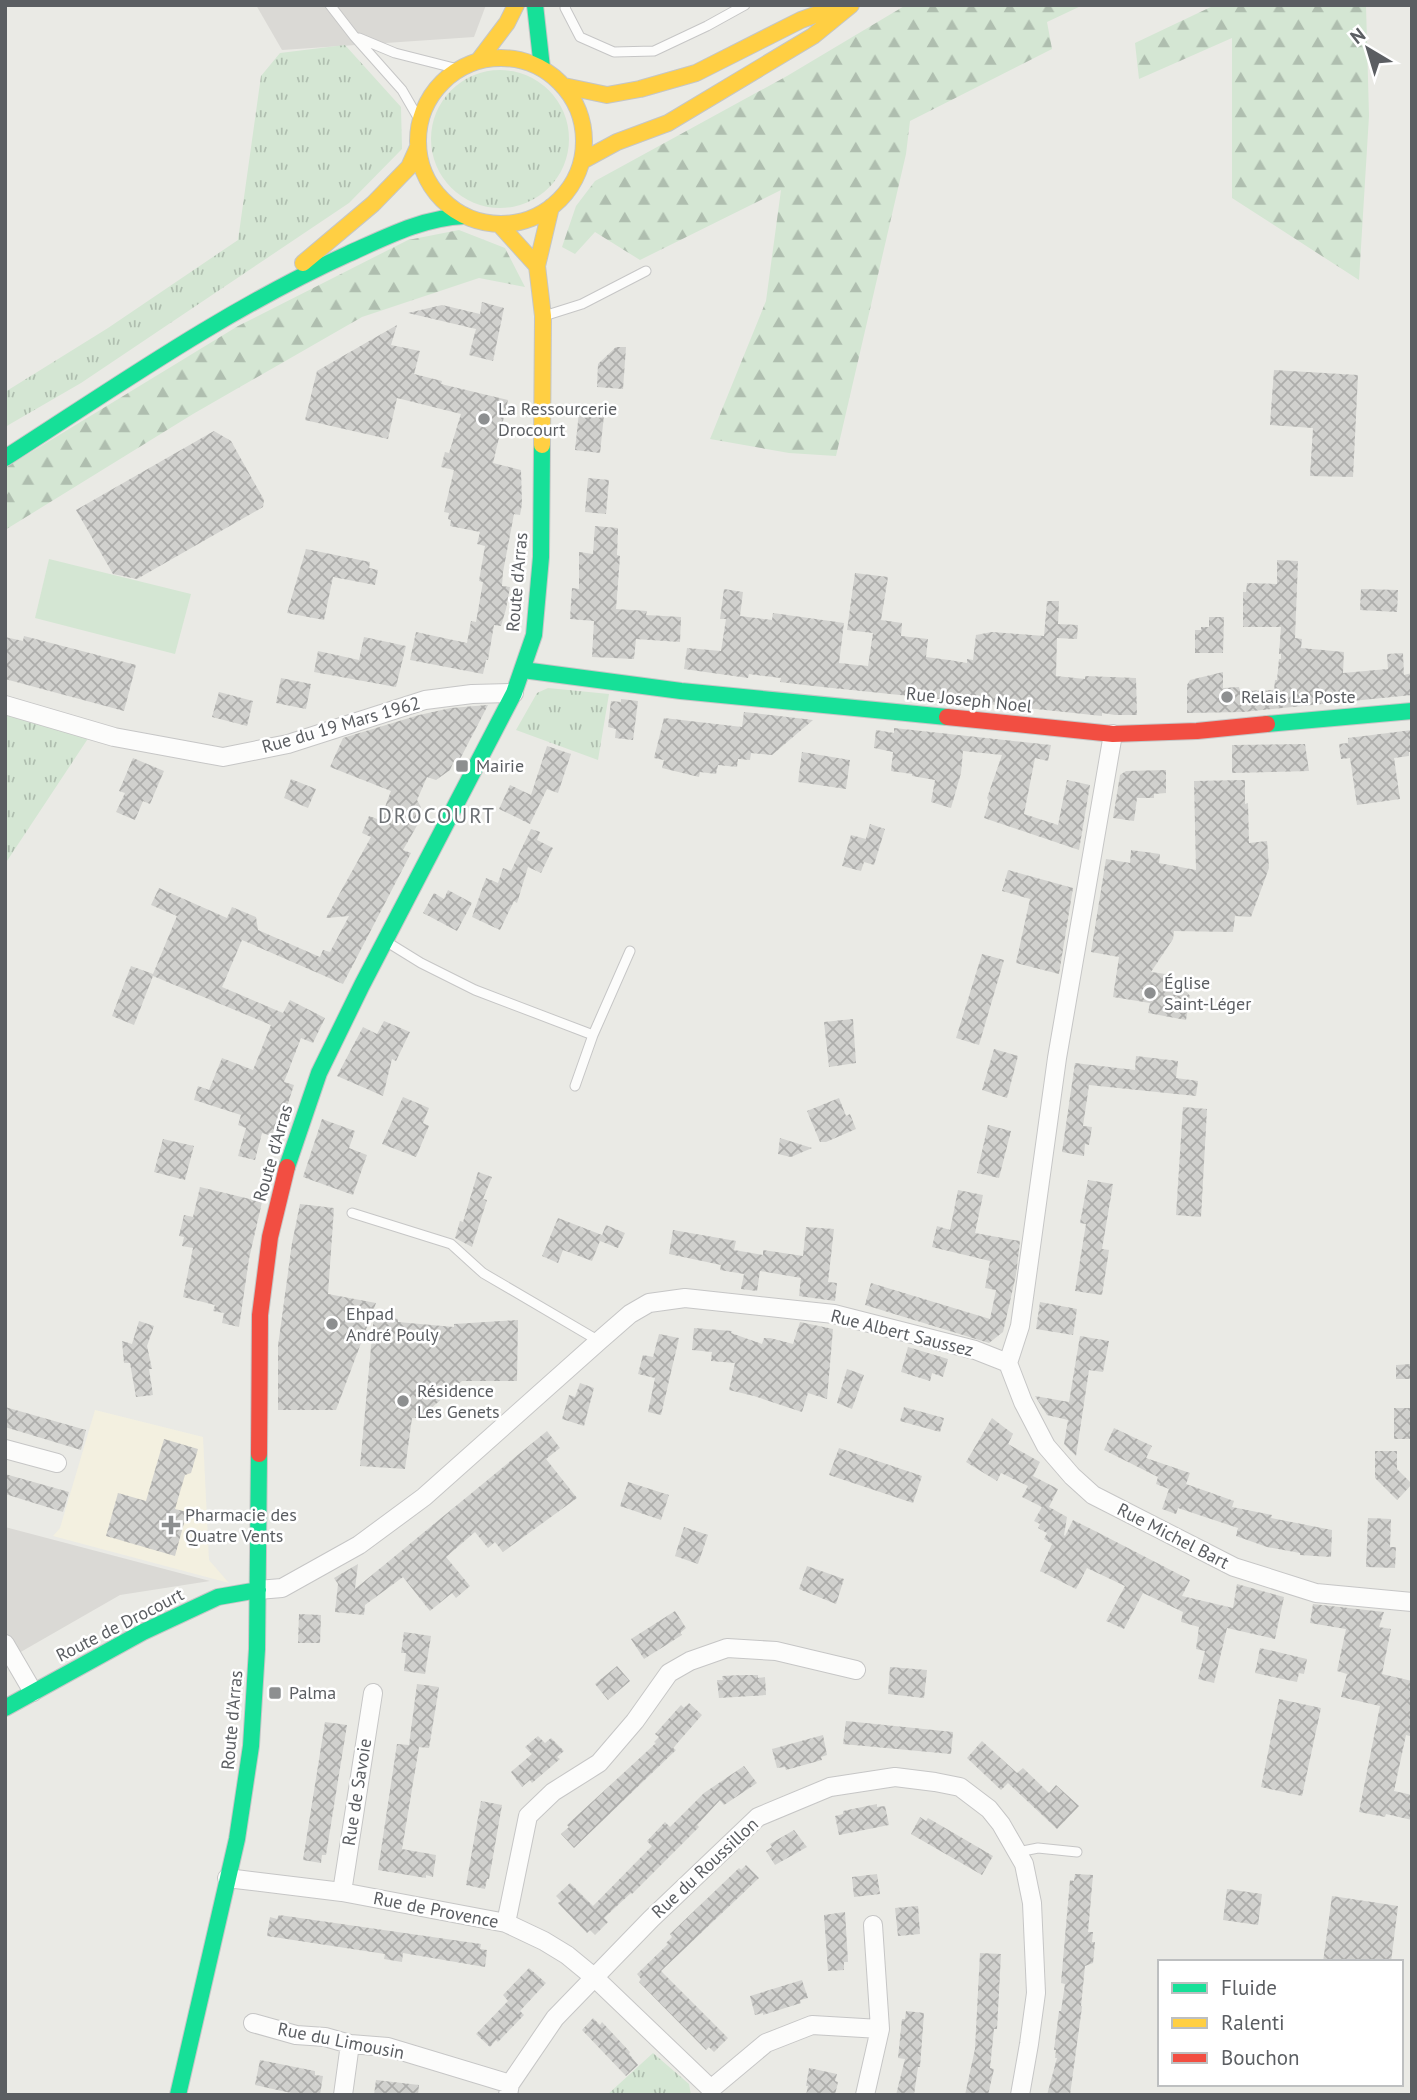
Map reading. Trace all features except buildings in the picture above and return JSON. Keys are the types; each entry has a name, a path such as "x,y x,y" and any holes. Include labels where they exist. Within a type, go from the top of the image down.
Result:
{"main road":[{"path":"479,60 508,23 516,5"},
{"path":"534,5 542,68"},
{"path":"564,86 607,95 696,73 801,20 841,5"},
{"path":"582,160 617,142 668,123 813,36 851,5"},
{"path":"516,58 542,68 564,86 575,102 582,121 582,160 570,186 551,207 526,220 499,224 464,216 448,205 429,183 421,166 418,147 420,121 426,103 437,87 458,69 479,60 516,58"},
{"path":"246,306 320,250 373,204 409,167 418,147"},
{"name":"Route d'Arras","path":"177,2095 237,1839 251,1746 256,1689 260,1315 271,1237 289,1158 319,1073 514,693 534,635 541,557 543,316 537,267 551,207"},
{"path":"5,458 246,306 316,268 424,222 449,216 464,216"},
{"path":"499,224 537,267"},
{"name":"Rue Joseph Noel","path":"523,670 681,691 1113,734 1197,731 1412,711"},
{"name":"Route de Drocourt","path":"5,1708 143,1632 218,1597 258,1590"}],"street":[{"name":"Rue du 19 Mars 1962","path":"5,705 114,737 223,757 288,744 425,700 472,694 514,693"},
{"path":"1008,1363 1020,1326 1057,1058 1113,734"},
{"name":"Rue Albert Saussez","path":"258,1590 282,1588 359,1545 424,1497 598,1341 630,1314 649,1303 685,1298 834,1314 975,1350 1008,1363"},
{"name":"Rue Michel Bart","path":"1008,1363 1023,1402 1046,1446 1093,1496 1234,1567 1316,1593 1412,1602"},
{"path":"5,1449 57,1462"},
{"path":"5,1644 33,1692"},
{"path":"506,1923 528,1816 554,1792 599,1763 635,1721 669,1673 690,1661 727,1648 776,1651 856,1670"},
{"name":"Rue de Savoie","path":"342,1892 373,1693"},
{"name":"Rue du Roussillon","path":"509,2089 555,2018 651,1919 758,1817 830,1787 895,1777 960,1787 989,1810 1001,1824 1024,1864 1032,1903 1036,1993 1020,2095"},
{"name":"Rue de Provence","path":"227,1878 342,1892 506,1923 567,1955 595,1978 710,2092"},
{"path":"865,2095 880,2029 873,1925"},
{"name":"Rue du Limousin","path":"253,2023 296,2035 388,2047 509,2089"},
{"path":"710,2092 766,2043 812,2025 880,2029"},
{"path":"343,2095 350,2044"}],"lane":[{"path":"330,5 402,90 420,121"},
{"path":"566,5 565,8 580,37 614,52 654,51 745,5"},
{"path":"354,36 395,53 458,69"},
{"path":"543,316 582,304 646,271"},
{"path":"385,941 421,963 475,989 593,1035"},
{"path":"575,1086 593,1035 630,951"},
{"path":"352,1213 451,1244 483,1273 598,1341"},
{"path":"1018,1852 1038,1848 1077,1852"}],"shaded area":[{"path":"256,5 486,5 474,37 282,50"},
{"path":"95,1410 203,1437 209,1560 229,1583 53,1536 60,1528"},
{"path":"5,1527 210,1581 120,1595 5,1661"}],"green space":[{"path":"906,5 1083,5 1047,22 1052,49 910,121 906,154 836,456 789,453 710,439 766,301 781,190 640,260 595,232 575,254 562,247 576,206 595,181 787,76"},
{"path":"1215,5 1366,5 1369,116 1359,280 1232,198 1232,38 1139,79 1135,43"},
{"path":"345,45 401,107 402,149 349,203 81,383 5,427 5,392 108,328 238,240 261,76 280,53"},
{"path":"500,70 526,75 549,90 564,113 569,139 564,165 549,188 526,203 500,208 474,203 451,188 436,165 431,139 436,113 451,90 474,75"},
{"path":"459,230 505,248 525,287 479,278 362,317 193,414 5,530 5,468 238,326 408,240"},
{"path":"49,559 191,594 175,654 35,618"},
{"path":"548,688 609,694 598,760 516,730 537,693"},
{"path":"5,712 91,734 5,864"},
{"path":"653,2053 689,2084 691,2095 607,2095"}],"traffic: fast":[{"path":"535,5 542,68"},
{"path":"5,458 173,350 259,299 404,229 434,220 464,216"},
{"path":"287,1167 319,1073 514,693 534,635 541,557 542,445"},
{"path":"523,670 681,691 947,717"},
{"path":"1267,724 1412,711"},
{"path":"178,2095 237,1839 251,1746 257,1649 259,1454"},
{"path":"5,1708 143,1632 218,1597 258,1590"}],"traffic: slow":[{"path":"479,60 507,23 516,5"},
{"path":"582,161 617,142 668,123 813,36 851,5"},
{"path":"564,86 607,95 696,73 801,20 837,7"},
{"path":"501,58 533,64 560,82 578,109 584,141 578,173 560,200 533,218 501,224 469,218 442,200 424,173 418,141 424,109 442,82 469,64 501,58"},
{"path":"303,263 373,204 409,167 418,147"},
{"path":"542,445 543,316 537,266 551,207"},
{"path":"499,224 537,266"}],"traffic: jam":[{"path":"947,717 1113,734 1197,731 1267,724"},
{"path":"259,1454 260,1315 270,1237 287,1167"}],"place":[{"name":"La Ressourcerie Drocourt","path":"484,419"},
{"name":"Relais La Poste","path":"1227,697"},
{"name":"Mairie","path":"462,766"},
{"name":"Église Saint-Léger","path":"1150,993"},
{"name":"Ehpad André Pouly","path":"332,1324"},
{"name":"Résidence Les Genets","path":"403,1401"},
{"name":"Pharmacie des Quatre Vents","path":"171,1525"},
{"name":"Palma","path":"275,1693"}],"district":[{"name":"DROCOURT","path":"437,816"}]}
